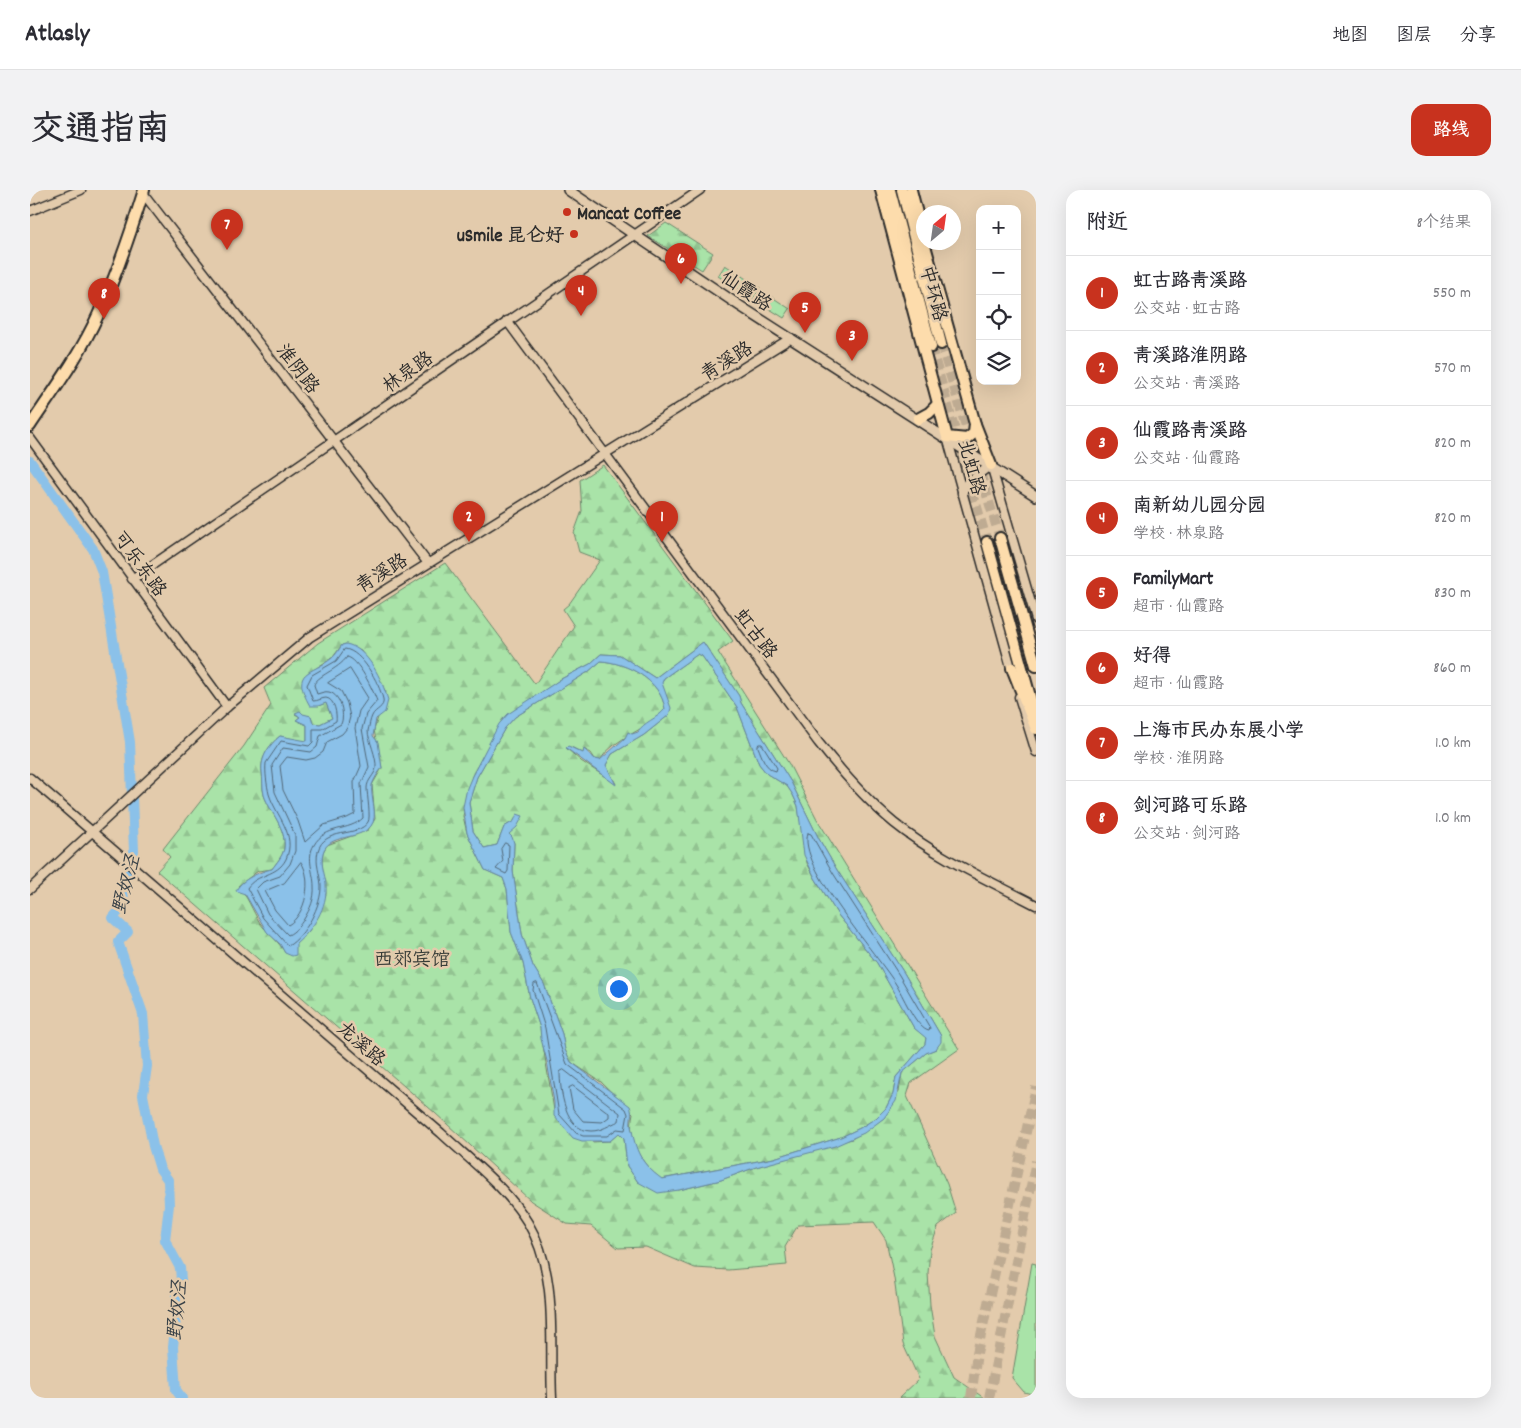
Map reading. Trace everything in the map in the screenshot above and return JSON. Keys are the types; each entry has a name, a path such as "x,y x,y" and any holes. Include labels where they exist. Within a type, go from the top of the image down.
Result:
{"main road":[{"name":"仙霞路","path":"568,190 791,338 991,465 1036,496"},
{"name":"中环路","path":"902,190 941,344"},
{"name":"北虹路","path":"911,190 916,210"},
{"name":"中环路","path":"884,191 931,347"},
{"name":"北虹路","path":"884,191 947,437"},
{"path":"30,426 62,380 98,317 126,248 144,192"},
{"name":"北虹路","path":"926,250 976,428 991,465"},
{"path":"918,418 929,413 938,404"},
{"path":"947,437 967,439 976,428"},
{"path":"1000,538 1036,666"},
{"path":"987,542 1036,718"},
{"path":"1012,668 1036,729"}],"street":[{"path":"30,211 81,190"},
{"name":"林泉路","path":"132,578 700,190"},
{"name":"淮阴路","path":"144,192 428,562"},
{"name":"虹古路","path":"507,322 818,742 852,784 895,824 919,841 1036,905"},
{"name":"青溪路","path":"30,889 227,707 310,638 428,562 791,338"},
{"name":"北虹路","path":"947,437 1036,752"},
{"name":"可乐东路","path":"30,438 227,707"},
{"path":"962,492 967,483 991,465"},
{"name":"北虹路","path":"991,465 1036,620"},
{"name":"龙溪路","path":"30,778 441,1133 505,1192 529,1224 546,1268 551,1304 552,1398"}],"green space":[{"path":"666,223 713,253 702,270 648,236"},
{"path":"725,265 760,288 753,299 718,276"},
{"path":"763,291 790,309 784,318 757,301"},
{"name":"西郊宾馆","path":"603,465 733,641 718,652 789,764 817,819 959,1049 911,1083 907,1096 947,1184 956,1213 938,1227 930,1250 928,1273 930,1305 935,1336 954,1377 984,1398 899,1398 919,1379 903,1344 894,1278 886,1240 874,1222 798,1225 785,1247 787,1265 728,1270 695,1268 646,1247 618,1248 591,1226 567,1224 531,1201 435,1113 157,871 170,857 163,849 244,746 271,705 264,688 318,643 445,563 535,684 574,626 563,609 569,604 600,560 579,552 574,533 582,511 580,480","holes":["703,642 739,696 741,703 791,782 819,839 837,870 904,973 941,1036 936,1049 926,1053 902,1073 899,1092 884,1118 852,1139 756,1167 721,1180 679,1190 638,1182 627,1166 624,1138 619,1133 610,1141 592,1142 554,1110 540,1028 530,998 523,963 511,932 507,889 503,878 485,870 467,833 463,816 472,776 503,719 561,679 590,664 601,654 620,655 655,678","346,644 361,651 386,692 374,730 382,768 372,785 375,819 368,830 327,845 323,852 322,863 326,894 309,931 285,953 260,923 238,886 258,871 272,869 281,857 284,849 281,827 264,795 262,762 272,743 280,736 307,742 307,725 296,720 300,717 295,714 311,716 313,723 320,724 332,718 326,703 318,706 304,676 333,657 342,645"]},
{"path":"698,654 702,656 737,707 759,764 767,774 787,786 793,795 798,806 807,863 815,878 838,915 877,963 914,1028 926,1037 925,1044 896,1077 893,1094 886,1108 876,1118 860,1128 841,1137 774,1158 661,1179 647,1166 637,1150 632,1132 633,1113 601,1082 571,1062 565,1050 562,1034 544,984 533,966 522,934 513,871 514,843 508,834 514,821 504,827 497,845 484,848 473,831 469,802 477,777 505,728 515,717 588,672 601,661 621,665 641,675 657,690 665,709 650,723 614,745 600,760 595,759 591,753 584,749 583,753 571,747 566,748 581,761 616,784 606,765 612,754 644,735 669,715 661,683 664,678"},
{"path":"1032,1263 1036,1264 1036,1395 1024,1392 1012,1378"}],"water":[{"path":"703,642 739,696 741,703 791,782 819,839 837,870 904,973 941,1036 941,1042 936,1049 926,1053 902,1073 896,1101 884,1118 864,1133 835,1146 756,1167 721,1180 658,1193 638,1182 627,1166 624,1138 619,1133 610,1141 582,1141 573,1138 554,1116 554,1102 540,1028 530,998 523,963 511,932 507,889 503,878 485,870 467,833 463,807 472,776 499,724 508,714 561,679 590,664 601,654 620,655 655,678","holes":["698,654 702,656 737,707 759,764 767,774 787,786 793,795 798,806 804,855 815,878 838,915 877,963 914,1028 926,1038 925,1044 896,1077 893,1094 886,1108 876,1118 860,1128 841,1137 774,1158 662,1179 644,1162 637,1150 631,1126 630,1106 571,1062 565,1050 562,1034 544,984 533,966 522,934 513,871 514,843 509,834 517,827 523,816 517,814 514,821 504,827 497,845 484,848 473,831 469,802 477,777 505,728 515,717 588,672 601,661 621,665 641,675 657,690 665,709 638,732 632,734 628,732 625,738 600,760 595,759 584,749 583,753 568,746 566,748 616,785 606,765 612,754 644,735 669,715 671,708 662,683 664,678"]},
{"path":"346,644 361,652 373,666 388,700 385,712 376,719 373,736 378,742 382,768 372,785 374,817 371,826 366,831 331,842 326,847 322,861 326,884 325,901 313,925 296,944 296,955 292,956 285,953 280,944 267,932 245,894 236,891 246,880 272,869 281,857 284,849 281,827 264,795 262,762 264,757 272,743 280,736 307,741 307,725 296,720 300,717 295,713 300,711 311,716 313,723 320,724 332,718 326,703 310,706 304,694 302,679 306,674 332,658 342,645"}],"waterway":[{"name":"野奴泾","path":"30,461 93,549 102,572 130,742 134,851 124,889 123,906 113,918 128,932 118,942 143,1014 147,1066 143,1095 153,1146 160,1169 168,1180 169,1205 165,1240 180,1268 181,1280 176,1297 173,1347 176,1390 182,1398"}],"tunnel":[{"path":"941,344 1000,538"},
{"path":"931,347 987,542"},
{"path":"971,1398 977,1353 1036,1087"},
{"path":"989,1398 1036,1161"}],"place":[{"name":"Mancat Coffee","path":"567,212"},
{"name":"uSmile 昆仑好","path":"574,234"},
{"name":"上海市民办东展小学","path":"227,250"},
{"name":"好得","path":"681,284"},
{"name":"南新幼儿园分园","path":"581,316"},
{"name":"剑河路可乐路","path":"104,319"},
{"name":"FamilyMart","path":"805,333"},
{"name":"仙霞路青溪路","path":"852,361"},
{"name":"青溪路淮阴路","path":"469,542"},
{"name":"虹古路青溪路","path":"662,542"}]}
